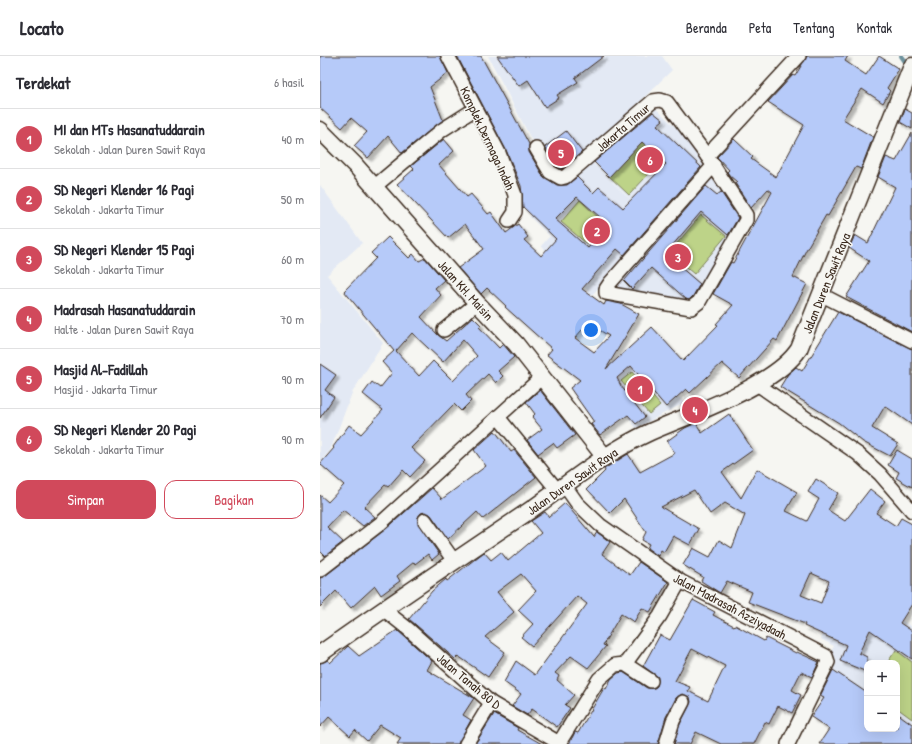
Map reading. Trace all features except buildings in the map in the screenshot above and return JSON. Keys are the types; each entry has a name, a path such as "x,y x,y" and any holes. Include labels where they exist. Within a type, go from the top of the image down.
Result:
{"street":[{"name":"Komplek Dermaga Indah","path":"448,56 499,153 516,195 515,212 509,221"},
{"path":"710,160 746,215 746,220 699,302 691,308 606,293 606,289 610,283 710,160 800,56"},
{"name":"Jalan Duren Sawit Raya","path":"320,654 383,609 562,489 604,456 634,439 704,410 767,377 788,363 799,350 822,295 904,82 912,66"},
{"name":"Jakarta Timur","path":"536,148 550,172 561,178 565,177 653,100 660,100 667,102 710,160"},
{"path":"374,187 442,130 475,109"},
{"name":"Jalan KH. Maisin","path":"320,130 374,187 477,303 516,344 604,456"},
{"path":"822,295 912,341"},
{"path":"444,330 477,303"},
{"path":"320,570 381,523 542,377"},
{"path":"767,377 880,474 912,511"},
{"name":"Jalan Madrasah Azziyadaah","path":"498,417 562,489 600,525 680,581 826,656 828,662 788,744"},
{"path":"425,520 454,561"},
{"path":"625,664 660,616 680,581"},
{"name":"Jalan Tanah 80 D","path":"383,609 407,628 490,704 560,743"},
{"path":"560,743 599,679 615,665 625,664 651,681"},
{"path":"666,744 673,721 684,702"},
{"path":"466,744 490,704"}],"shaded area":[{"path":"488,56 662,56 672,70 555,185"},
{"path":"646,99 713,163 656,225 588,157"},
{"path":"588,158 656,225 592,295 541,246 550,236 530,217"},
{"path":"711,167 748,223 689,310 602,290"},
{"path":"320,185 362,243 327,275 383,343 352,393 330,451 320,462"},
{"path":"633,344 684,403 636,428 597,376"},
{"path":"849,578 885,609 912,627 912,744 883,744 865,732 900,732 900,660 864,660 864,731 810,694 834,646 821,639"}],"green space":[{"path":"641,140 662,160 629,195 608,175"},
{"path":"580,200 605,224 587,244 561,222"},
{"path":"701,215 726,236 694,274 669,253"},
{"path":"632,372 660,405 649,414 621,381"},
{"path":"896,650 912,662 912,719 900,710 900,660 889,660"}],"waterway":[{"path":"901,56 908,66"}],"place":[{"name":"Masjid Al-Fadillah","path":"561,153"},
{"name":"SD Negeri Klender 20 Pagi","path":"650,160"},
{"name":"SD Negeri Klender 16 Pagi","path":"597,231"},
{"name":"SD Negeri Klender 15 Pagi","path":"678,257"},
{"name":"MI dan MTs Hasanatuddarain","path":"640,389"},
{"name":"Madrasah Hasanatuddarain","path":"695,410"}]}
